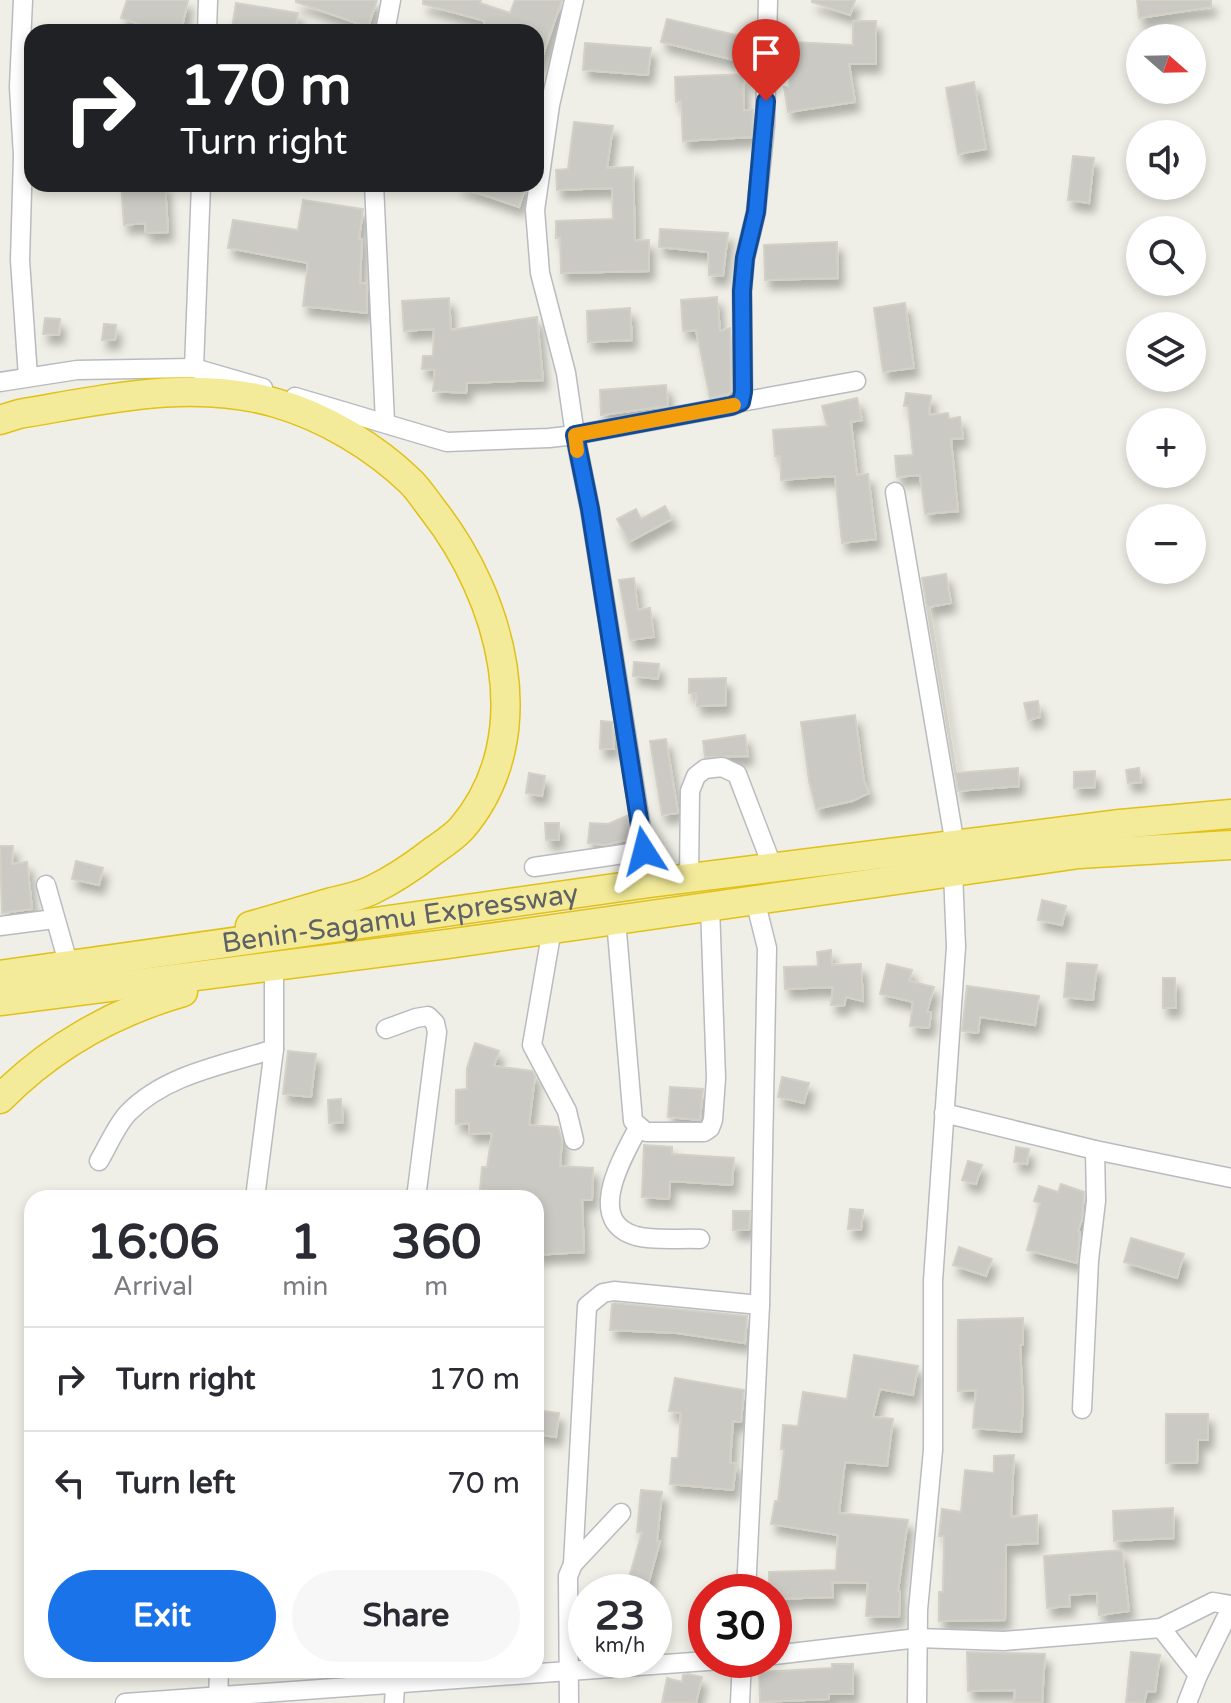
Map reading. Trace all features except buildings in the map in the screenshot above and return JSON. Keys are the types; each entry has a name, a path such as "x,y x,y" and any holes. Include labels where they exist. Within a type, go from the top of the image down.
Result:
{"highway":[{"path":"0,420 146,392 234,394 277,403 319,420 373,450 413,483 447,527 474,570 490,613 504,670 506,702 502,745 478,808 459,831 426,857 370,891 150,956"},
{"name":"Benin-Sagamu Expressway","path":"0,975 689,878 773,868 954,859 1120,824 1231,814"},
{"path":"0,1001 755,900 954,859 1231,845"},
{"path":"0,1099 24,1074 63,1045 148,1002 274,965"}],"street":[{"path":"23,0 19,87 23,156 20,260 28,377"},
{"path":"207,24 208,0"},
{"path":"386,24 391,0"},
{"path":"544,147 550,105 574,0"},
{"path":"741,402 742,291 745,258 756,212 765,126 768,0"},
{"path":"194,368 201,192"},
{"path":"374,192 385,422"},
{"path":"538,192 535,210 540,273 566,373 650,883"},
{"path":"0,382 77,370 194,368 447,442 575,435 856,381"},
{"path":"895,492 954,859 956,947 933,1281 933,1450 918,1638 917,1703"},
{"path":"689,878 690,791 696,776 705,769 722,767 737,774 773,868"},
{"path":"534,867 644,851"},
{"path":"46,885 69,966"},
{"path":"747,1574 760,1305 767,948 755,900"},
{"path":"616,920 633,1121 646,1132 704,1132 713,1120 716,1078 710,906"},
{"path":"0,926 54,919"},
{"path":"552,929 532,1045 567,1111 574,1140"},
{"path":"256,1190 274,1049 274,965"},
{"path":"386,1029 428,1016 435,1023 437,1032 417,1190"},
{"path":"99,1161 127,1114 156,1091 186,1075 274,1049"},
{"path":"944,1113 1095,1150 1231,1178"},
{"path":"638,1128 613,1176 610,1207 614,1222 623,1231 639,1237 700,1239"},
{"path":"1082,1409 1089,1260 1096,1201 1095,1150"},
{"path":"569,1574 573,1564 587,1306 603,1293 614,1291 760,1305"},
{"path":"573,1564 621,1513"},
{"path":"568,1576 568,1630"},
{"path":"792,1653 918,1638 1004,1641 1161,1628 1213,1602 1231,1607 1187,1703"},
{"path":"1161,1628 1198,1675"},
{"path":"544,1672 568,1671"},
{"path":"218,1699 219,1678"},
{"path":"125,1703 218,1699 381,1678"},
{"path":"394,1703 396,1678"},
{"path":"569,1678 569,1703"},
{"path":"740,1703 741,1678"}],"slow traffic":[{"path":"577,451 575,435 734,405"}],"route":[{"path":"644,851 590,509 575,435 741,402 742,291 745,258 756,212 766,101"}]}
